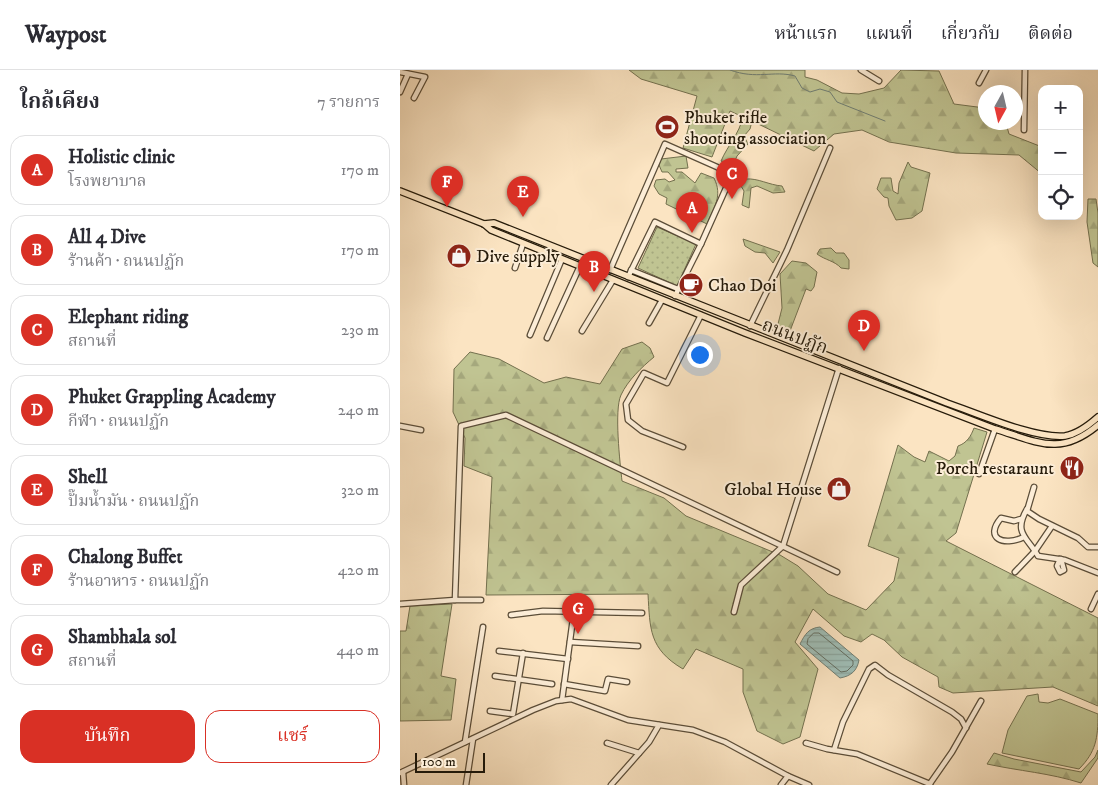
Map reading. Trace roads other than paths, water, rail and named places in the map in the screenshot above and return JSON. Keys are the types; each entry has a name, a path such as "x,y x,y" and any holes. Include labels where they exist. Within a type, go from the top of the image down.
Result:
{"main road":[{"name":"ถนนปฏัก","path":"400,191 484,224 491,230 523,244 662,300 995,429 1039,442 1066,444"},
{"name":"ถนนปฏัก","path":"484,224 494,223 750,326 985,416 1034,432 1064,436"},
{"path":"852,374 855,367"},
{"path":"1098,417 1082,430 1064,436 1066,444 1076,441 1098,425"}],"street":[{"path":"860,70 879,80"},
{"path":"979,83 986,70"},
{"path":"1024,130 1025,70"},
{"path":"400,72 425,77 414,98"},
{"path":"400,92 408,74"},
{"path":"610,270 665,144 717,167 731,178 675,296"},
{"path":"750,326 787,250 830,148"},
{"path":"628,277 655,222 700,244"},
{"path":"515,268 523,244"},
{"path":"530,335 562,259"},
{"path":"547,338 580,266"},
{"path":"631,270 678,290"},
{"path":"582,331 613,280"},
{"path":"649,323 662,300"},
{"path":"683,447 642,431 628,420 626,404 644,373 667,383 701,315"},
{"path":"734,612 741,585 783,546 839,368"},
{"path":"455,600 462,426 506,414 837,572"},
{"path":"400,426 421,430"},
{"path":"979,474 995,429"},
{"path":"1034,488 1027,509 1021,519 1020,528 1024,537 1038,556 1060,559 1098,573"},
{"path":"1027,509 1052,526 1078,538 1088,547 1098,547"},
{"path":"1021,519 1014,521 1001,518 995,530 996,537 1001,541 1013,542 1024,537"},
{"path":"1015,572 1036,551 1052,526"},
{"path":"1091,609 1098,594"},
{"path":"400,604 481,600"},
{"path":"511,615 543,611 642,613"},
{"path":"562,700 574,611"},
{"path":"466,742 483,627"},
{"path":"570,642 638,646"},
{"path":"499,651 523,652 568,659"},
{"path":"490,711 513,714 523,652"},
{"path":"834,750 843,722 868,669 875,665 888,675 952,712 961,719 966,728"},
{"path":"495,676 552,684"},
{"path":"564,684 605,691 608,679 627,682"},
{"path":"404,785 401,772 532,710 570,699 628,720 692,730 725,742 801,783 809,785"},
{"path":"806,743 867,757 930,784 982,701"},
{"path":"611,785 649,742 659,725"},
{"path":"466,785 472,739"},
{"path":"608,742 639,753"},
{"path":"780,785 788,776"}],"water":[{"path":"820,627 859,660 855,670 847,676 840,678 800,644 808,632"}],"waterway":[{"path":"730,70 757,75 787,74 795,76 802,88 810,92 820,89 830,92 837,102 885,121"}],"place":[{"name":"Phuket rifle shooting association","path":"667,127"},
{"name":"Elephant riding","path":"732,199"},
{"name":"Chalong Buffet","path":"447,207"},
{"name":"Shell","path":"523,217"},
{"name":"Holistic clinic","path":"692,233"},
{"name":"Dive supply","path":"459,256"},
{"name":"Chao Doi","path":"691,285"},
{"name":"All 4 Dive","path":"594,292"},
{"name":"Phuket Grappling Academy","path":"864,351"},
{"name":"Porch restaraunt","path":"1072,468"},
{"name":"Global House","path":"839,489"},
{"name":"Shambhala sol","path":"578,634"}]}
